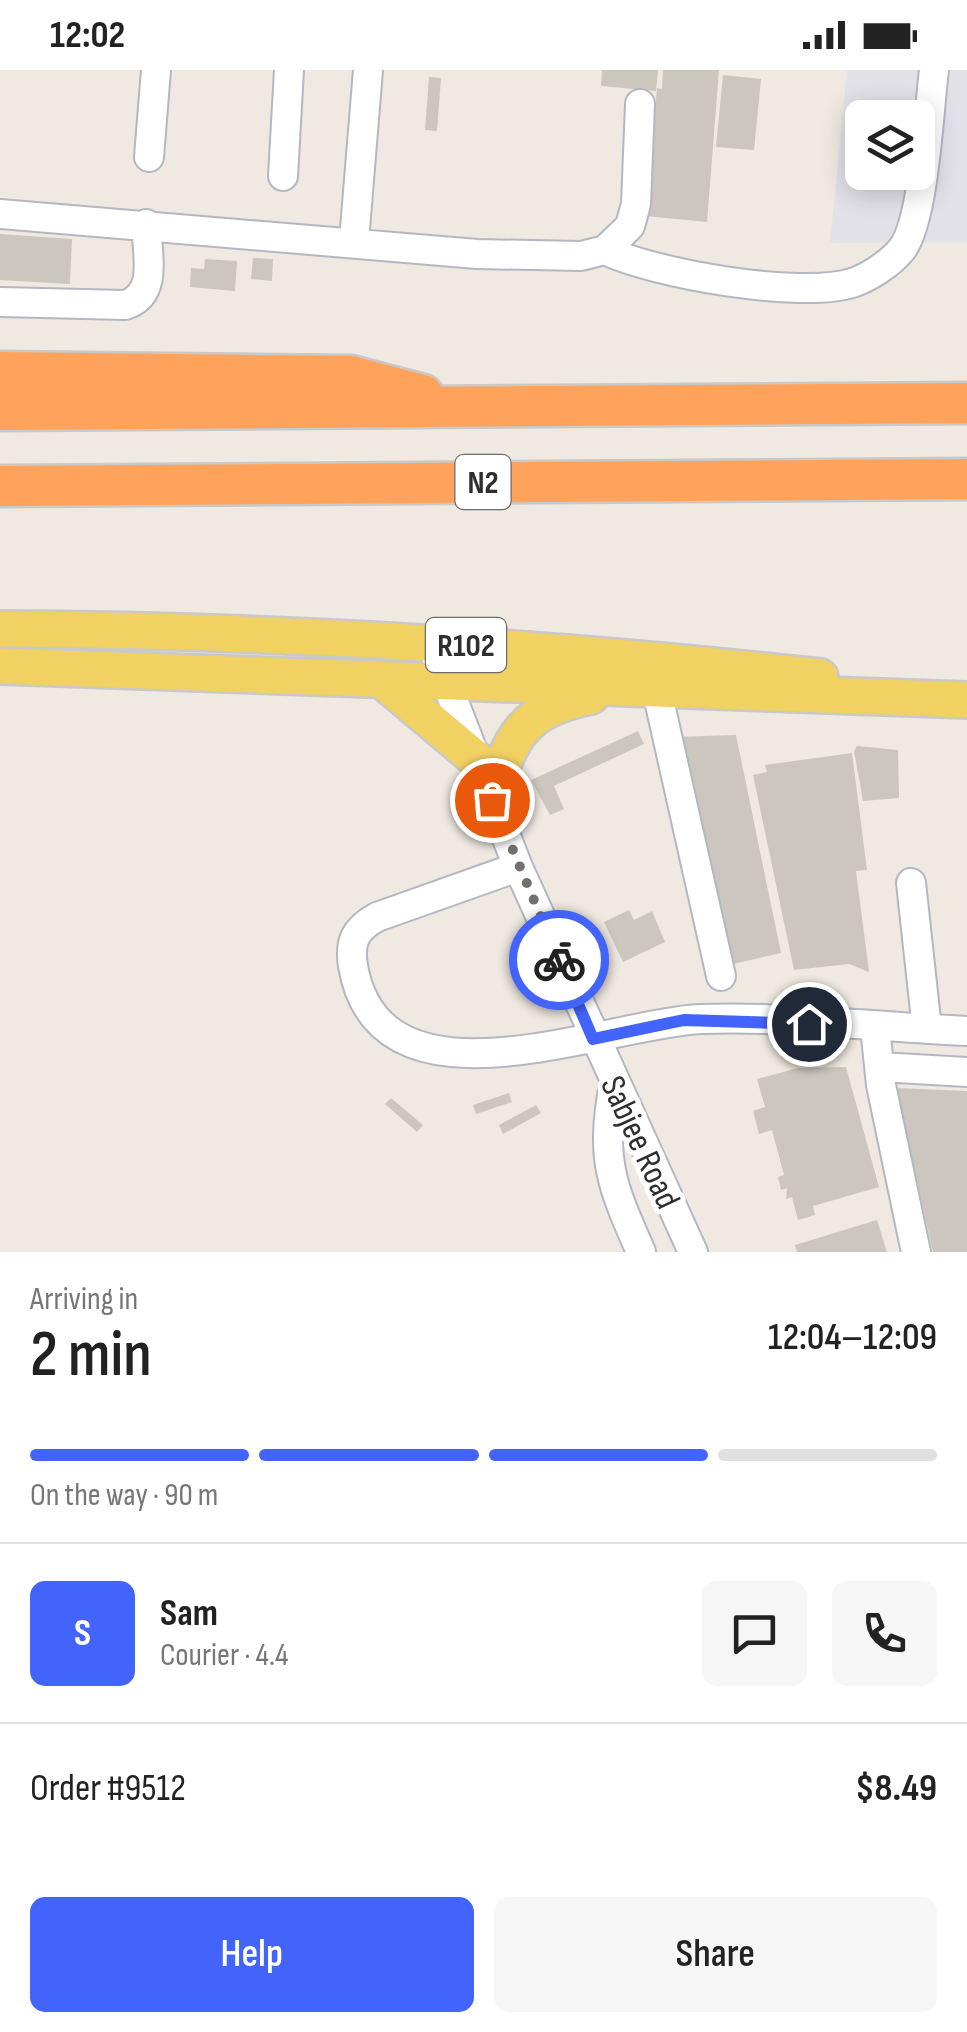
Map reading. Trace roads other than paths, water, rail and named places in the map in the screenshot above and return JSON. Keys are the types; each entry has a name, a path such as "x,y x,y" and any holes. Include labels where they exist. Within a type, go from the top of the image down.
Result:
{"highway":[{"path":"0,372 352,376 399,386 451,406"},
{"name":"N2","path":"0,410 967,403"},
{"name":"N2","path":"0,486 967,479"}],"main road":[{"name":"R102","path":"0,629 168,630 431,643 783,672 967,700"},
{"name":"R102","path":"0,666 836,698 930,696"},
{"path":"382,680 476,759"},
{"path":"492,800 506,750 524,725 554,705 621,689"}],"street":[{"path":"149,158 156,70"},
{"path":"282,176 289,70"},
{"path":"354,241 368,70"},
{"path":"0,214 548,258 605,250 644,266 700,278 819,286 864,277 905,246 916,210 934,70"},
{"path":"605,250 625,234 634,216 640,104"},
{"path":"0,302 117,306 139,300 148,288 146,224"},
{"name":"Sabjee Road","path":"431,643 518,867 693,1252"},
{"path":"657,691 721,976"},
{"path":"518,867 364,924 352,945 361,994 383,1026 418,1046 450,1054 485,1054 695,1020 967,1031"},
{"path":"911,883 927,1030"},
{"path":"874,1026 916,1252"},
{"path":"880,1068 967,1072"},
{"path":"614,1084 605,1150 614,1186 641,1252"}]}
